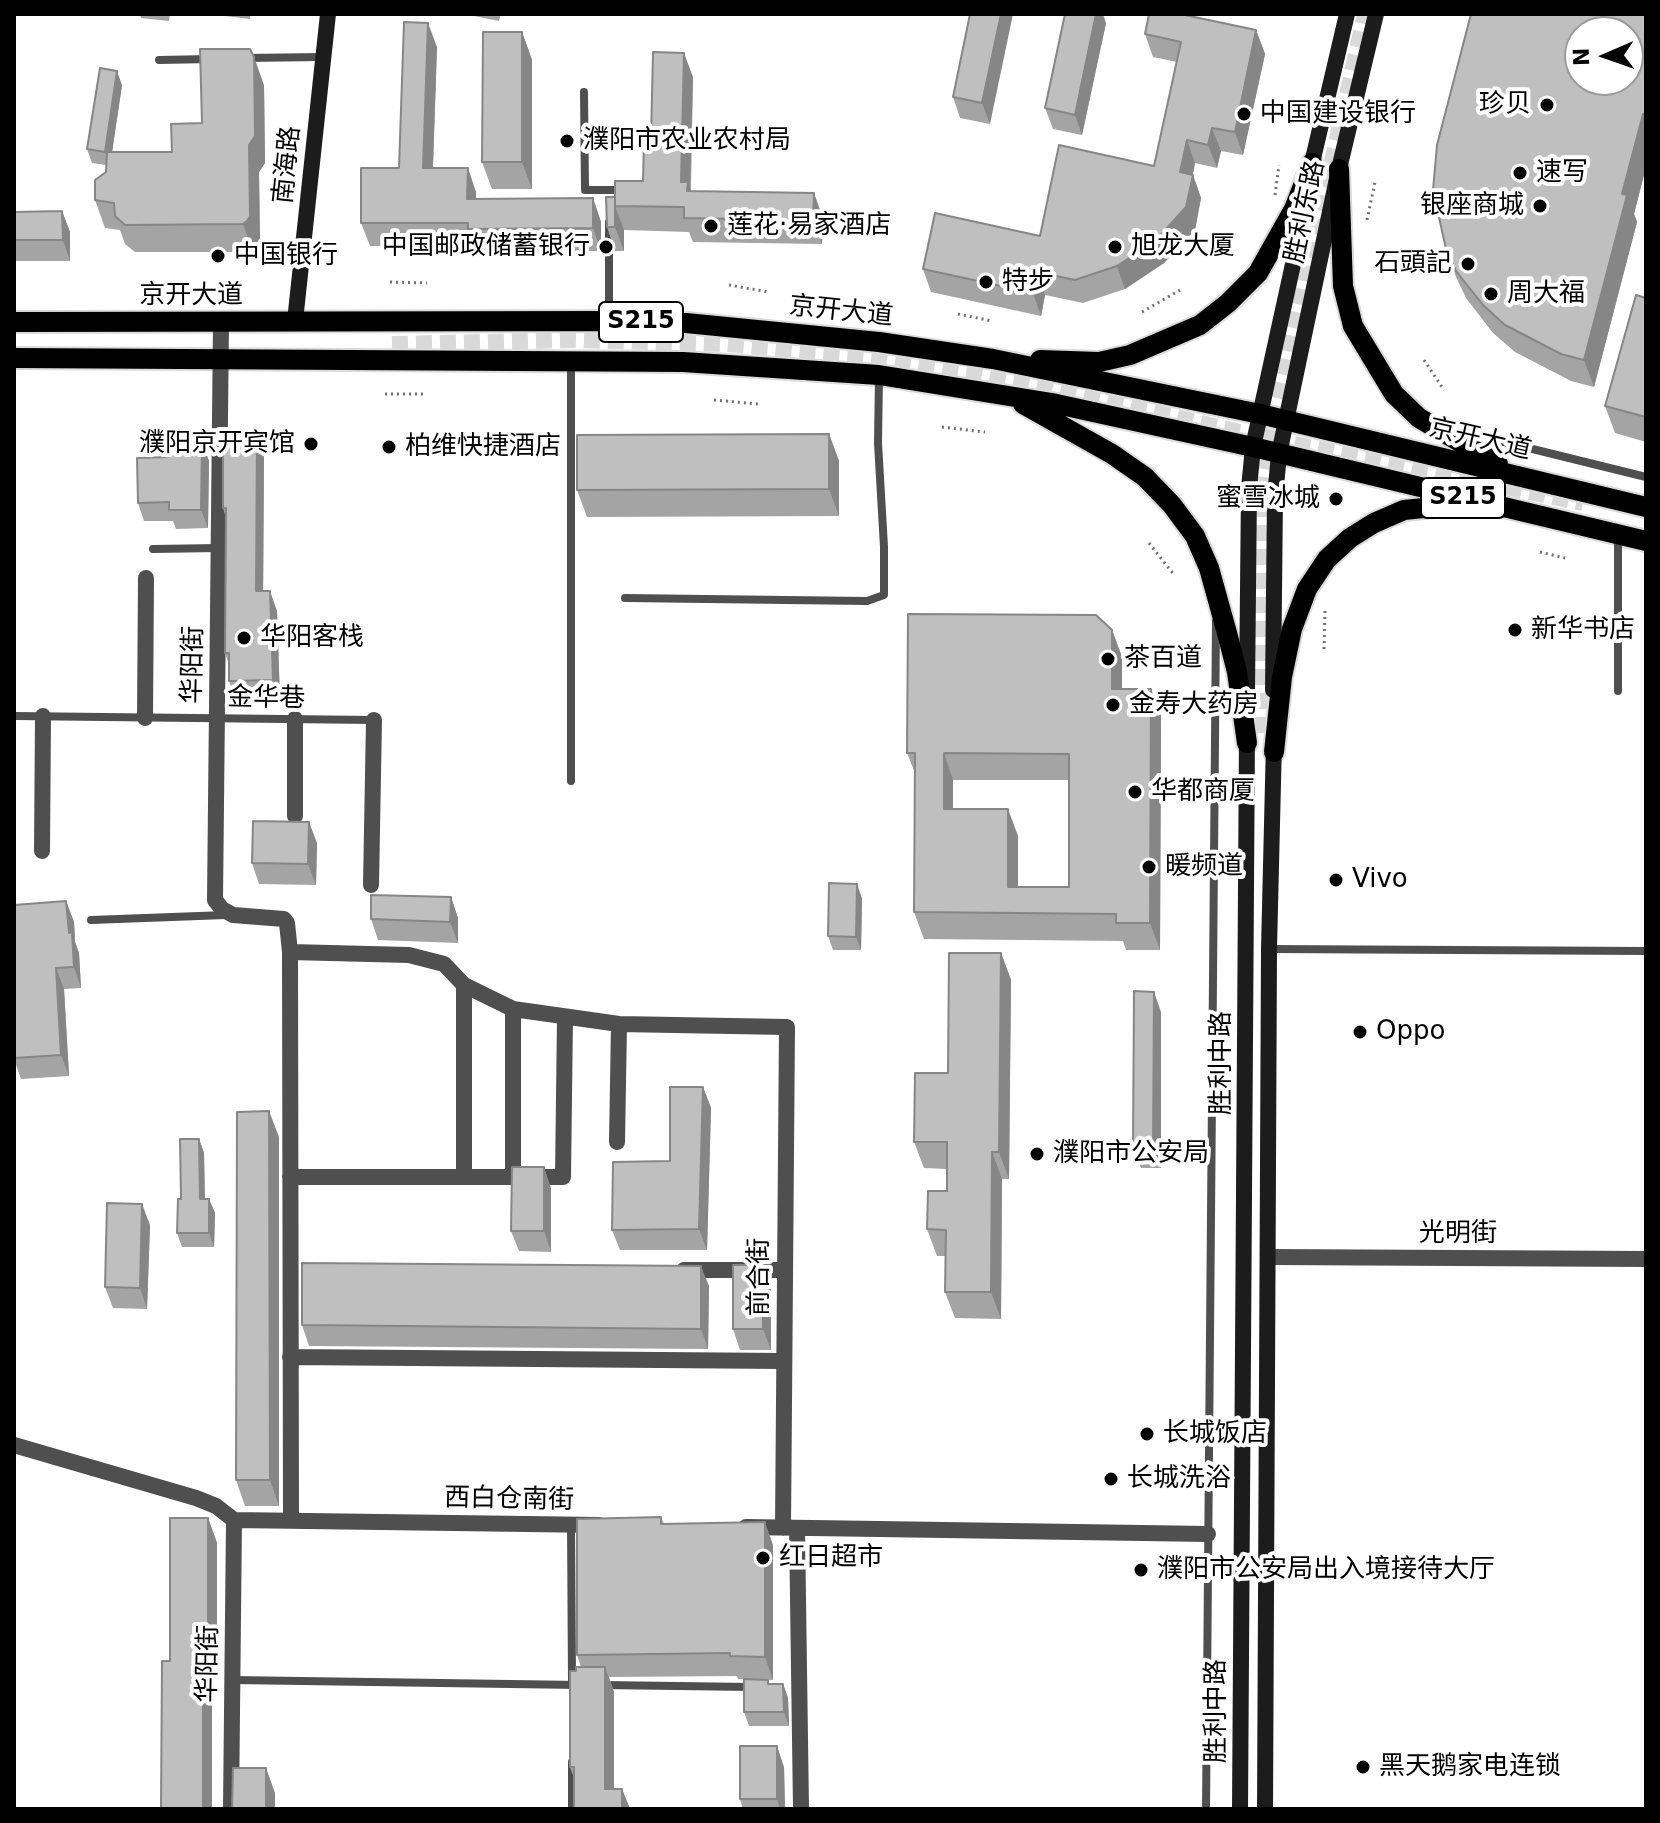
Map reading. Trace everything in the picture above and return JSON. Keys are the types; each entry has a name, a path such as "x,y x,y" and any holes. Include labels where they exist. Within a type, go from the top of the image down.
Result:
{"main road":[{"name":"南海路","path":"295,321 328,14"},
{"name":"胜利东路","path":"1260,414 1312,163 1347,14"},
{"name":"胜利东路","path":"1286,421 1339,169 1376,14"},
{"path":"993,359 1099,362 1130,355 1200,325 1258,273 1294,209 1312,163"},
{"path":"1339,169 1343,286 1353,326 1372,362 1394,394 1419,418 1519,476"},
{"name":"京开大道","path":"14,322 609,321 686,323 879,342 993,359 1260,414 1646,507"},
{"name":"S215","path":"14,358 683,362 879,375 1005,395 1253,447 1646,541"},
{"path":"1005,395 1089,440 1145,477 1172,505 1195,536 1209,568 1237,672 1247,743"},
{"name":"胜利中路","path":"1240,1809 1246,604 1249,488 1260,414"},
{"name":"胜利中路","path":"1265,1809 1273,610 1275,497 1286,421"},
{"path":"1274,752 1282,677 1292,629 1307,589 1327,559 1350,538 1404,510 1480,502"}],"street":[{"name":"华阳街","path":"221,322 215,900 222,909 233,915"},
{"path":"145,718 146,578"},
{"path":"42,851 43,716"},
{"path":"295,719 295,816"},
{"path":"371,885 374,720"},
{"path":"233,915 284,919 290,952 290,1177 298,1268 290,1357 291,1521"},
{"path":"290,952 409,955 444,964 464,985 513,1009 619,1024 617,1142"},
{"path":"464,985 464,1177"},
{"path":"513,1009 513,1177"},
{"path":"290,1177 563,1177 565,1017"},
{"name":"前合街","path":"619,1024 787,1027 783,1361 792,1687 801,1809"},
{"name":"光明街","path":"1269,1257 1646,1259"},
{"path":"672,1270 783,1270"},
{"path":"290,1357 783,1361"},
{"name":"西白仓南街","path":"14,1445 196,1498 216,1506 234,1520 616,1525"},
{"name":"华阳街","path":"231,1809 234,1520"},
{"path":"722,1527 1208,1534"}],"lane":[{"path":"234,59 324,57"},
{"path":"159,60 219,59"},
{"path":"584,92 585,190 628,190"},
{"path":"608,190 609,321"},
{"path":"571,360 571,781"},
{"path":"625,598 867,601 884,595 878,443 879,375"},
{"path":"1496,440 1646,477"},
{"path":"1618,532 1618,691"},
{"path":"153,549 219,548"},
{"path":"1206,1809 1217,596"},
{"name":"金华巷","path":"14,716 374,720"},
{"path":"91,920 233,915"},
{"path":"1269,949 1646,951"},
{"path":"571,1524 572,1700"},
{"path":"232,1680 769,1687"},
{"path":"572,1747 572,1809"}],"path":[{"path":"1275,195 1279,165"},
{"path":"1367,220 1375,182"},
{"path":"390,282 427,283"},
{"path":"729,285 769,292"},
{"path":"1142,312 1180,290"},
{"path":"958,314 992,321"},
{"path":"1424,360 1444,390"},
{"path":"385,394 426,394"},
{"path":"714,400 758,404"},
{"path":"942,427 985,432"},
{"path":"1149,543 1175,576"},
{"path":"1540,552 1565,558"},
{"path":"1324,649 1325,610"}],"building":[{"path":"970,14 1001,14 982,103 953,97"},
{"path":"1065,14 1096,14 1075,115 1045,108"},
{"path":"1149,14 1180,14 1256,30 1235,132 1212,128 1208,145 1187,140 1180,172 1193,175 1186,207 1156,240 1117,266 1075,280 1037,272 1033,293 923,269 935,213 1040,236 1059,145 1154,166 1181,42 1145,34"},
{"name":"银座商城","path":"1471,14 1646,14 1646,115 1643,114 1622,194 1627,195 1584,360 1561,354 1505,325 1483,305 1456,271 1446,249 1433,190 1437,145"},
{"path":"404,22 428,23 423,168 468,168 467,199 593,198 593,228 468,229 468,223 361,223 361,168 399,168"},
{"path":"483,32 522,32 522,162 482,162"},
{"path":"200,49 250,49 254,57 255,136 249,145 250,216 243,224 125,225 115,216 114,203 95,200 95,180 106,172 107,152 172,152 171,124 202,123"},
{"path":"653,52 684,53 681,182 688,182 687,191 814,193 813,220 684,218 684,207 615,206 615,181 643,181 644,138 651,138"},
{"path":"100,68 117,71 105,152 87,149"},
{"path":"606,197 615,197 615,227 607,227"},
{"path":"62,211 63,240 14,240 14,212"},
{"path":"1636,295 1646,298 1646,417 1605,406"},
{"path":"227,433 257,433 256,591 270,591 273,680 229,681 229,653 225,653 226,508 223,508 223,441 226,441"},
{"path":"829,434 829,489 577,490 577,435"},
{"path":"168,443 202,443 201,510 169,510 169,502 138,503 137,458 169,457"},
{"path":"908,614 1096,615 1112,630 1112,689 1151,689 1150,923 1116,923 1116,914 914,912 915,753 907,753","holes":["944,753 1069,754 1069,887 1008,887 1008,809 944,809"]},
{"path":"253,821 309,822 308,864 252,863"},
{"path":"829,883 857,884 856,937 828,936"},
{"path":"371,895 451,897 450,922 371,919"},
{"path":"66,901 74,967 56,968 61,1055 14,1058 14,905"},
{"path":"949,953 1001,953 999,1152 992,1152 991,1292 945,1292 946,1230 927,1229 928,1191 947,1191 947,1142 914,1142 915,1073 948,1073"},
{"path":"1134,991 1154,992 1153,1147 1133,1147"},
{"path":"670,1087 703,1087 699,1229 612,1230 613,1162 670,1161"},
{"path":"269,1111 270,1480 236,1480 237,1112"},
{"path":"180,1139 199,1139 200,1199 209,1199 209,1233 177,1233 178,1199 181,1199"},
{"path":"512,1167 544,1167 544,1231 511,1231"},
{"path":"107,1203 142,1204 140,1288 105,1287"},
{"path":"302,1263 701,1266 701,1329 302,1325"},
{"path":"733,1265 763,1265 763,1329 733,1329"},
{"path":"661,1517 661,1524 765,1522 765,1657 730,1656 730,1653 577,1655 577,1519"},
{"path":"170,1518 208,1518 208,1648 203,1648 203,1809 161,1809 162,1661 170,1661"},
{"path":"576,1667 605,1667 605,1789 622,1789 622,1809 574,1809 574,1767 570,1767 570,1671 576,1671"},
{"path":"744,1679 783,1684 784,1712 744,1712"},
{"path":"740,1746 777,1746 777,1799 740,1799"},
{"path":"233,1768 266,1768 266,1809 232,1809"}],"tunnel":[{"path":"1260,733 1263,490 1270,439 1365,14"},
{"path":"392,344 574,340 727,344 885,359 1033,384 1270,439 1583,503"}],"place":[{"name":"珍贝","path":"1547,105"},
{"name":"中国建设银行","path":"1244,114"},
{"name":"濮阳市农业农村局","path":"567,141"},
{"name":"速写","path":"1520,173"},
{"name":"银座商城","path":"1540,206"},
{"name":"莲花·易家酒店","path":"711,226"},
{"name":"中国邮政储蓄银行","path":"606,247"},
{"name":"旭龙大厦","path":"1115,247"},
{"name":"中国银行","path":"218,256"},
{"name":"石頭記","path":"1468,264"},
{"name":"特步","path":"986,282"},
{"name":"周大福","path":"1491,294"},
{"name":"濮阳京开宾馆","path":"311,444"},
{"name":"柏维快捷酒店","path":"389,447"},
{"name":"蜜雪冰城","path":"1336,499"},
{"name":"新华书店","path":"1515,630"},
{"name":"华阳客栈","path":"244,638"},
{"name":"茶百道","path":"1108,659"},
{"name":"金寿大药房","path":"1113,705"},
{"name":"华都商厦","path":"1135,792"},
{"name":"暖频道","path":"1149,867"},
{"name":"Vivo","path":"1336,880"},
{"name":"Oppo","path":"1360,1032"},
{"name":"濮阳市公安局","path":"1037,1154"},
{"name":"长城饭店","path":"1147,1434"},
{"name":"长城洗浴","path":"1111,1479"},
{"name":"红日超市","path":"763,1558"},
{"name":"濮阳市公安局出入境接待大厅","path":"1141,1570"},
{"name":"黑天鹅家电连锁","path":"1363,1767"}]}
